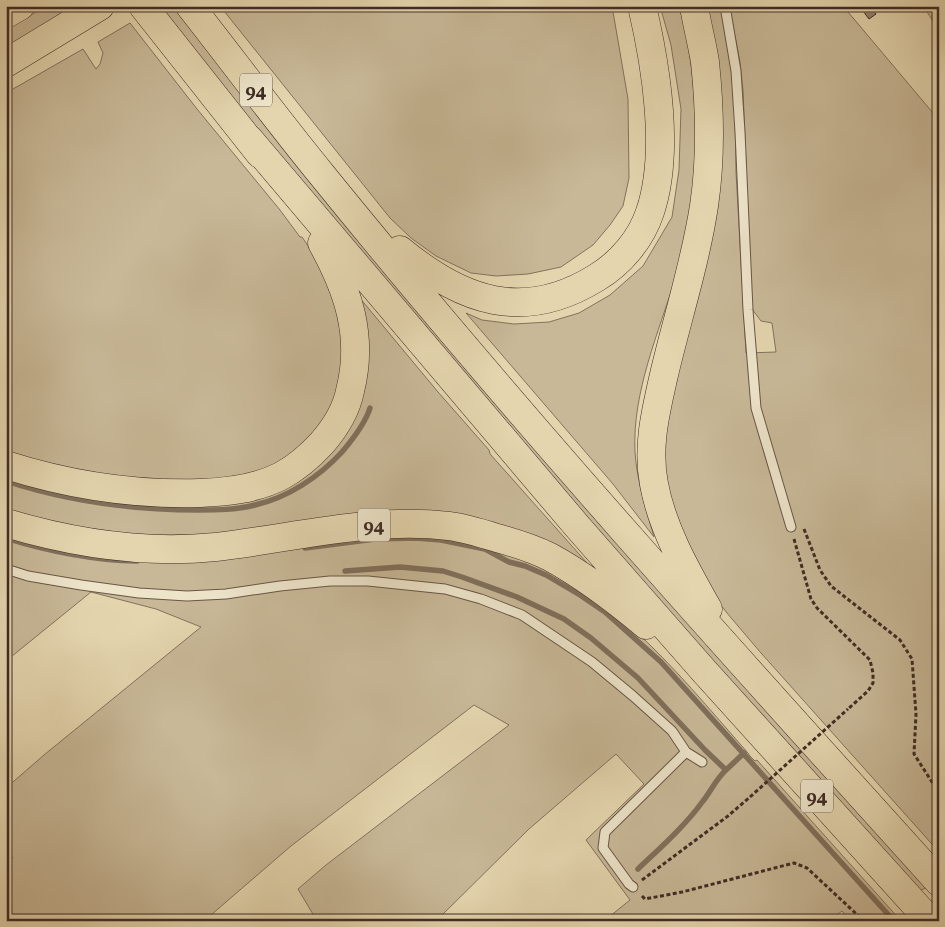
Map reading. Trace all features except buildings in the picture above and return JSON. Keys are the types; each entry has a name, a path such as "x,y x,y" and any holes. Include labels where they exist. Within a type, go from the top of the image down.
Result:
{"main road":[{"path":"6,14 20,6"},
{"path":"6,63 100,6"},
{"path":"6,465 44,476 108,489 143,493 236,490 280,477 304,460 328,436 340,418 348,400 356,364 356,344 353,321 337,272 297,203 143,6"},
{"name":"94","path":"190,6 321,175 501,388 736,658 939,882"},
{"path":"321,175 406,256 422,268 462,290 495,301 518,304 538,302 562,296 586,285 607,272 625,255 638,236 650,212 657,182 658,104 649,37 642,6"},
{"path":"694,6 704,62 709,146 704,206 690,275 670,349 652,429 652,459 654,484 669,535 691,579 736,658"},
{"path":"249,140 569,518 704,671"},
{"name":"94","path":"6,523 90,543 136,547 213,547 358,526 392,524 451,526 515,543 549,556 612,597 704,671 930,921"}],"lane":[{"path":"725,6 736,71 748,310 756,408 791,527"},
{"path":"6,569 28,576 138,594 187,596 226,594 330,581 368,581 445,589 481,599 522,615 584,656 672,731 686,752 702,762"},
{"path":"633,887 603,848 605,832 686,752"}],"path":[{"path":"801,522 820,570 831,586 900,640 912,659 916,714 914,754 939,790"},
{"path":"791,527 811,599 817,608 870,660 873,673 872,683 868,691 728,816 633,887 645,899 682,892 794,863 807,868 864,921"}],"shaded area":[{"path":"46,6 56,6 62,14 6,47 6,30"},
{"path":"158,6 172,6 283,144 927,887 918,892 417,325"},
{"path":"220,6 612,6 628,99 629,178 623,206 593,245 561,267 528,274 496,276 471,273 436,256 411,238 390,218"},
{"path":"660,6 679,6 686,33 694,91 695,153 694,183 687,239 648,362 642,385 635,430 638,474 654,537 613,484 466,313 482,320 514,324 549,322 579,313 610,295 643,266 672,217 679,170 681,109 671,45"},
{"path":"700,6 721,6 732,65 746,353 776,352 772,323 761,321 752,309 743,90 740,62 729,6 843,6 933,113 939,109 939,852 727,613 712,593 670,510 661,437 693,302"},
{"path":"923,6 939,6 939,30"},
{"path":"130,23 197,109 300,237 302,237 321,265 335,293 348,362 329,420 274,470 168,487 6,457 6,93 83,49 96,69 100,64 103,53 98,42"},
{"path":"359,297 489,450 490,454 596,573 502,529 121,536 6,513 6,475 159,504 326,456"},
{"path":"6,535 331,539 446,536 545,566 632,628 663,658 901,921 850,921 842,911 829,921 604,921 630,900 586,840 644,784 616,754 529,829 436,921 317,921 298,889 326,865 509,725 474,705 291,846 204,921 6,921 6,866 13,858 6,847 6,788 201,627 156,609 91,592 6,661"}],"waterway":[{"path":"6,481 53,494 125,506 174,510 248,507 267,502 291,492 323,470 342,452 354,437 370,408"},
{"path":"6,538 71,554 137,561"},
{"path":"305,548 375,539 415,538 441,540 485,549 509,562 525,566 546,575 580,595 605,612 661,662 894,921"},
{"path":"345,571 400,567 443,571 517,597 564,619 591,638 638,678 726,770 744,753"},
{"path":"638,869 688,819 726,770"}]}
